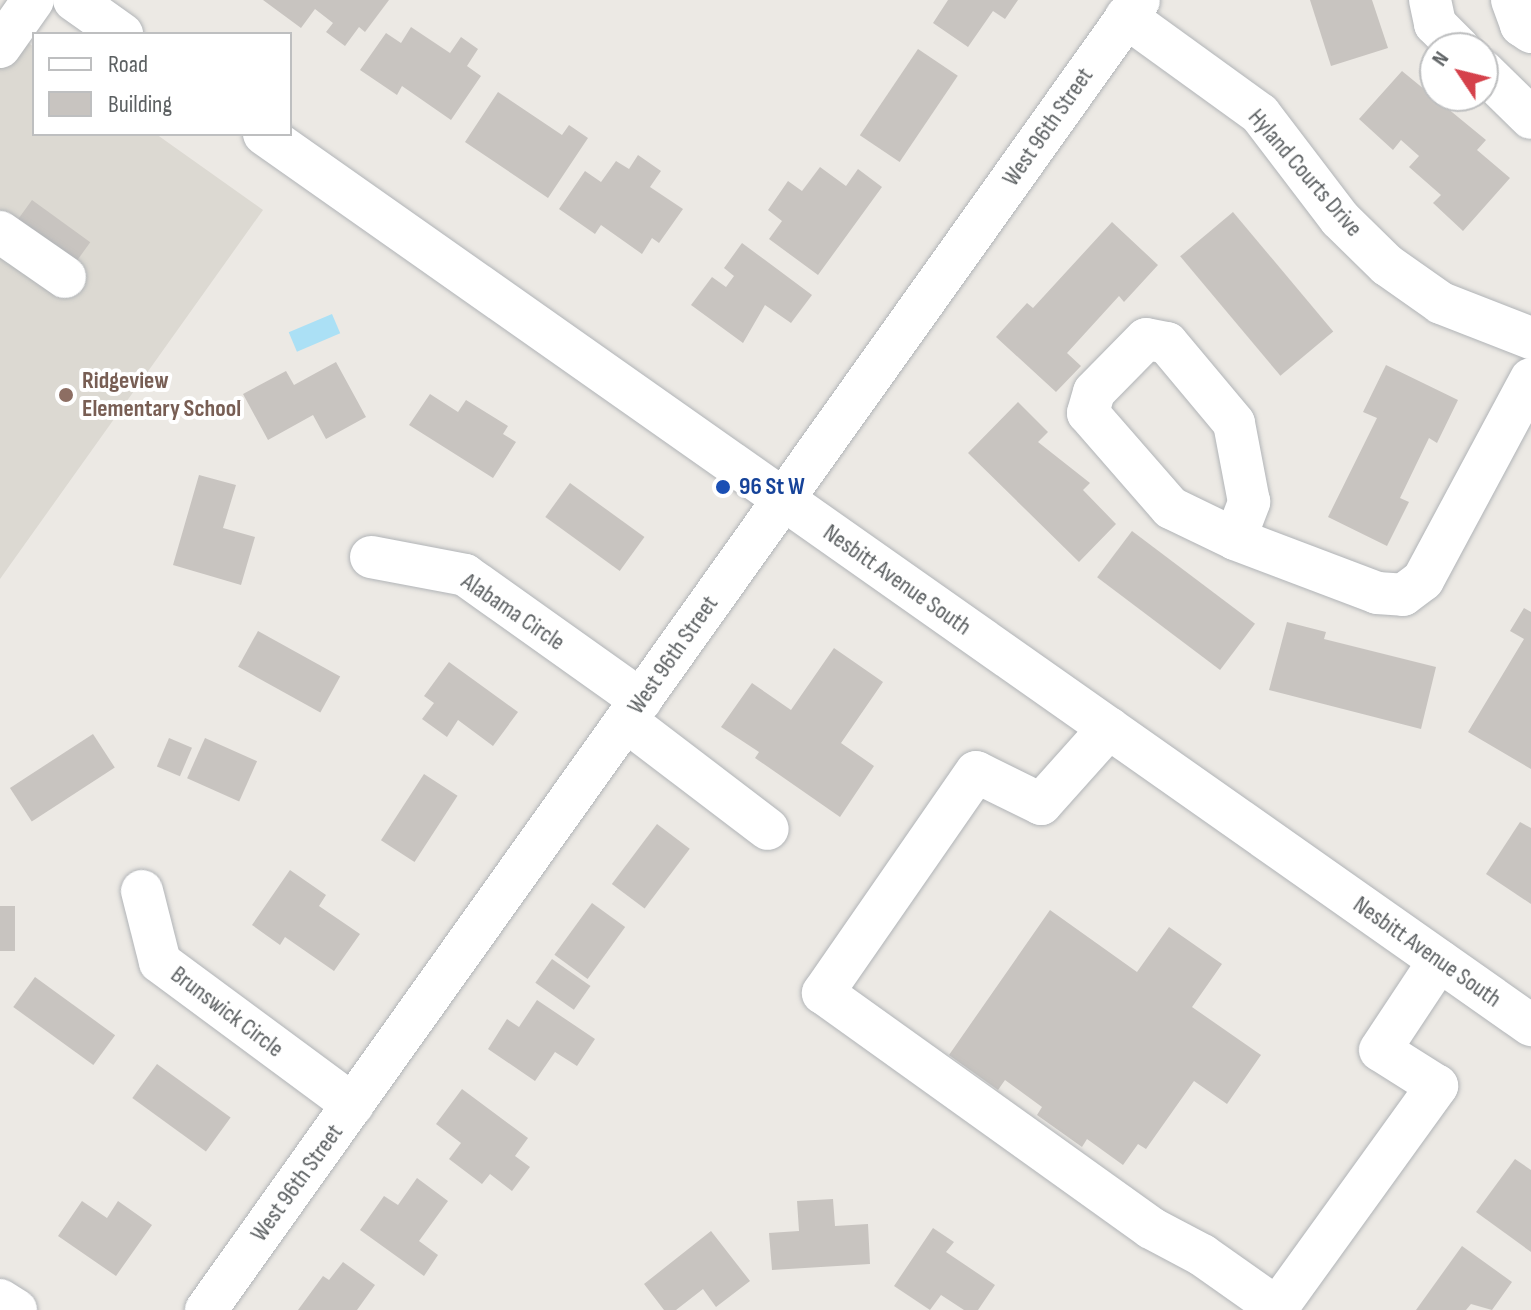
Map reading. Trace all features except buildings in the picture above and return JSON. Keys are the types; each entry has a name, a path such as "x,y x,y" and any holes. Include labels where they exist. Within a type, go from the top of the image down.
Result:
{"street":[{"path":"0,47 33,0"},
{"path":"74,0 119,32"},
{"path":"1430,0 1435,24 1443,32"},
{"path":"1512,0 1521,25 1531,32"},
{"name":"Hyland Courts Drive","path":"1132,9 1260,114 1340,219 1387,265 1441,303 1531,338"},
{"name":"West 96th Street","path":"206,1310 1132,9"},
{"path":"1499,87 1531,118"},
{"name":"Nesbitt Avenue South","path":"267,136 1531,1025"},
{"path":"0,232 65,277"},
{"path":"1235,539 1249,502 1234,423 1167,343 1146,339 1094,392 1088,413 1171,508 1235,539 1377,593 1403,595 1423,580 1531,379"},
{"name":"Alabama Circle","path":"371,557 465,575 634,711 768,829"},
{"path":"1109,728 1041,804 976,772 823,993 1151,1228 1202,1255 1277,1308 1437,1086 1380,1050 1439,961"},
{"name":"Brunswick Circle","path":"142,891 160,962 353,1105"},
{"path":"0,1300 16,1310"}],"shaded area":[{"name":"Ridgeview Elementary School","path":"0,23 32,46 32,136 159,136 263,210 0,579"}],"water":[{"path":"332,314 340,333 297,352 289,332"}],"place":[{"name":"Ridgeview Elementary School","path":"66,395"},
{"name":"96 St W","path":"723,487"}]}
